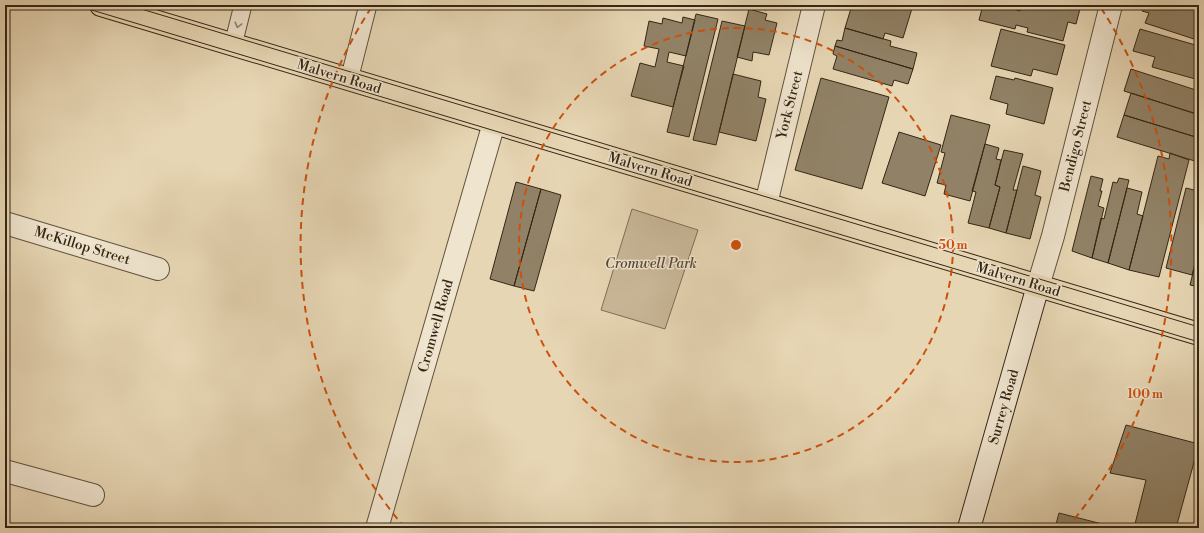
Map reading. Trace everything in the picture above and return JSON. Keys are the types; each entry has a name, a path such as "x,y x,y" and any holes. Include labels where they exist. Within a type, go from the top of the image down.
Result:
{"main road":[{"name":"Malvern Road","path":"101,5 1199,334"}],"street":[{"name":"York Street","path":"766,204 814,5"},
{"name":"Bendigo Street","path":"1038,286 1055,228 1111,5"},
{"name":"Cromwell Road","path":"377,528 494,123"},
{"name":"McKillop Street","path":"5,223 158,269"},
{"name":"Surrey Road","path":"969,528 1038,286"},
{"path":"5,471 93,496"}],"lane":[{"path":"232,45 243,5"},
{"path":"349,80 368,5"}],"green space":[{"name":"Cromwell Park","path":"632,209 698,230 665,329 601,310"}],"building":[{"path":"746,5 767,5 766,10"},
{"path":"852,5 913,5 903,38 885,33 883,39 845,28"},
{"path":"983,5 998,5 1020,11 1021,5 1081,5 1076,24 1068,22 1063,41 1027,32 1028,28 1016,25 1015,29 979,20"},
{"path":"1144,5 1199,5 1199,38 1198,37 1197,40 1145,23 1149,13 1142,11"},
{"path":"749,9 767,14 765,20 777,23 769,55 753,52 752,61 737,57"},
{"path":"696,14 718,19 689,137 667,132"},
{"path":"683,17 695,20 686,56 669,52 667,62 684,66 673,107 631,96 640,63 655,67 659,49 644,46 649,21 662,24 663,18 682,23"},
{"path":"722,21 745,26 716,145 693,140"},
{"path":"845,28 891,41 890,46 917,53 913,69 835,46 837,40 842,41"},
{"path":"1001,29 1065,45 1057,75 1033,69 1031,76 991,66"},
{"path":"1140,29 1199,46 1199,80 1152,67 1155,57 1133,51"},
{"path":"835,46 913,69 908,84 894,80 892,86 833,69 837,56 833,54"},
{"path":"1131,69 1199,91 1199,97 1194,113 1124,91"},
{"path":"733,74 761,81 758,97 766,99 756,141 719,132"},
{"path":"996,76 1014,80 1015,78 1053,88 1044,124 1006,114 1008,104 990,99"},
{"path":"821,78 889,97 862,189 795,170"},
{"path":"1131,93 1199,115 1199,138 1124,115"},
{"path":"951,115 990,125 970,201 944,194 946,185 937,183 945,153 941,152"},
{"path":"1124,115 1199,138 1198,162 1117,137"},
{"path":"899,132 941,145 925,196 882,183"},
{"path":"985,144 999,148 996,159 1001,160 995,185 1000,187 989,228 968,223 976,192 972,191"},
{"path":"1004,150 1023,154 1013,190 1017,190 1006,233 989,228 1000,187 995,185"},
{"path":"1170,153 1189,160 1159,277 1129,270 1158,156 1169,159"},
{"path":"1023,166 1041,171 1035,195 1041,197 1030,239 1006,233"},
{"path":"1091,176 1103,179 1100,191 1102,191 1098,206 1104,208 1092,258 1072,251"},
{"path":"1119,178 1129,180 1108,263 1092,258 1101,218 1104,219 1113,182 1117,183"},
{"path":"516,182 541,189 514,286 490,279"},
{"path":"1127,188 1142,192 1137,214 1143,216 1129,270 1108,263"},
{"path":"1186,188 1198,191 1199,188 1199,249 1192,275 1166,268"},
{"path":"541,189 561,195 534,291 514,286"},
{"path":"1199,249 1199,287 1190,285"},
{"path":"1126,425 1199,444 1176,528 1134,528 1146,480 1110,473"},
{"path":"1059,513 1118,528 1055,528"}],"tram line":[{"path":"75,5 1199,342"},
{"path":"128,5 1199,327"}]}
